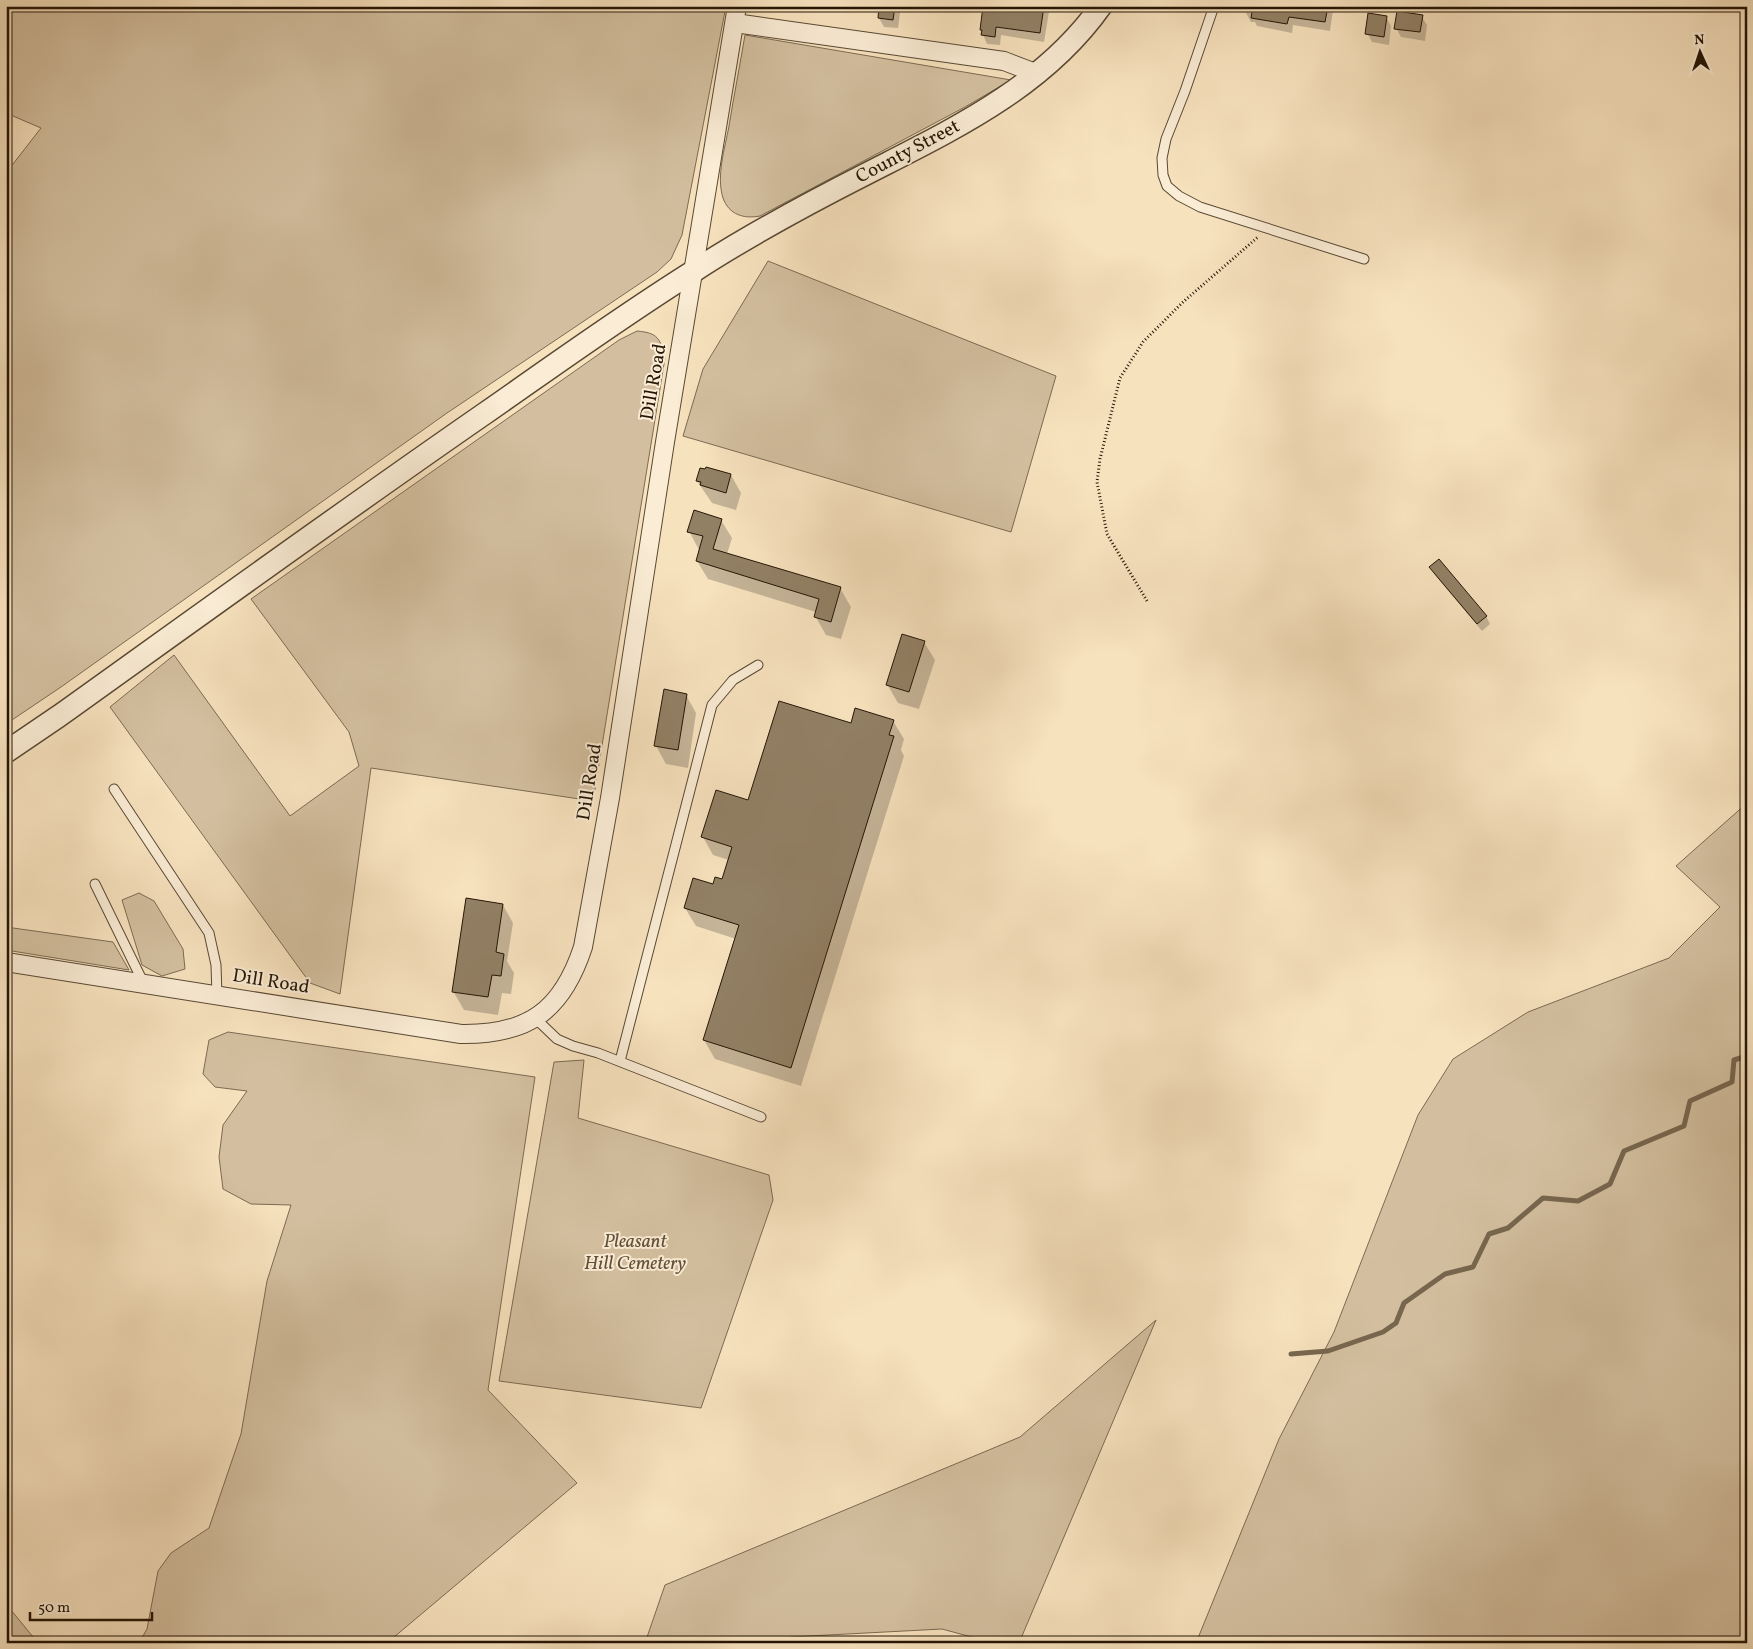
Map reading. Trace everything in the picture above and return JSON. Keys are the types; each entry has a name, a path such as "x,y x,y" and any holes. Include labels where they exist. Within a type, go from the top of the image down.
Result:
{"street":[{"name":"County Street","path":"6,752 449,438 694,270 764,228 989,109 1017,90 1038,74 1076,37 1101,6"},
{"path":"736,15 1004,61 1038,74"},
{"name":"Dill Road","path":"6,962 460,1034 484,1034 524,1024 535,1018 552,1004 566,987 576,968 583,947 610,798 665,442 736,15"}],"lane":[{"path":"1214,6 1185,91 1166,139 1162,158 1163,175 1167,186 1179,196 1200,207 1364,260"},
{"path":"620,1061 712,705 732,680 758,665"},
{"path":"114,789 208,933 216,965 217,996"},
{"path":"96,884 144,984"},
{"path":"535,1018 557,1039 620,1061 761,1117"}],"path":[{"path":"1147,601 1107,534 1097,482 1100,459 1120,378 1144,342 1183,302 1268,229"}],"green space":[{"path":"6,6 726,6 682,235 671,259 657,272 447,413 6,724 6,173 41,128 6,113"},
{"path":"745,35 1011,80 965,107 760,216 748,217 733,212 729,208 723,198 720,181"},
{"path":"768,261 1056,376 1011,532 683,436 703,369"},
{"path":"637,331 654,335 659,341 665,358 593,801 371,768 340,994 310,983 110,707 174,655 290,816 359,766 349,732 251,599 619,340"},
{"path":"1747,803 1747,1643 1196,1643 1279,1439 1334,1332 1418,1115 1453,1059 1528,1012 1669,958 1720,907 1676,866"},
{"path":"139,893 154,901 183,949 185,969 162,976 142,965 122,900"},
{"path":"6,927 113,942 129,970 6,950"},
{"path":"228,1032 535,1077 488,1390 577,1483 387,1643 139,1643 147,1629 158,1571 171,1553 209,1528 241,1434 267,1281 291,1205 251,1204 223,1189 219,1157 223,1125 247,1091 215,1087 203,1074 209,1040"},
{"name":"Pleasant Hill Cemetery","path":"584,1060 578,1118 769,1175 773,1200 701,1408 499,1381 554,1062"},
{"path":"1156,1320 1019,1643 994,1643 942,1629 790,1637 788,1643 645,1643 665,1585 1020,1437"},
{"path":"6,1604 38,1643 6,1643"}],"building":[{"path":"879,6 895,6 893,20 878,18"},
{"path":"983,6 1044,6 1040,33 996,27 995,37 981,35"},
{"path":"1253,6 1328,6 1325,22 1289,17 1287,24 1251,18"},
{"path":"1397,11 1423,15 1420,32 1394,29"},
{"path":"1368,13 1387,16 1384,37 1365,34"},
{"path":"706,467 731,474 726,493 700,485 701,482 696,481 700,468 705,469"},
{"path":"694,510 722,519 713,549 841,587 831,622 814,617 819,599 696,561 703,536 687,532"},
{"path":"1439,559 1487,616 1477,624 1429,567"},
{"path":"902,634 925,641 909,692 886,685"},
{"path":"664,689 687,694 678,750 654,746"},
{"path":"779,701 851,723 855,708 894,720 889,735 894,736 791,1068 703,1040 739,925 684,908 693,878 713,884 715,877 722,879 732,847 701,837 716,790 748,800"},
{"path":"466,898 503,904 496,952 504,954 501,976 492,975 488,997 452,992"}],"waterway":[{"path":"1291,1354 1328,1351 1383,1332 1396,1323 1404,1303 1445,1274 1473,1267 1489,1234 1508,1228 1543,1198 1578,1201 1610,1184 1624,1151 1684,1126 1690,1101 1732,1082 1734,1060 1747,1056"}]}
